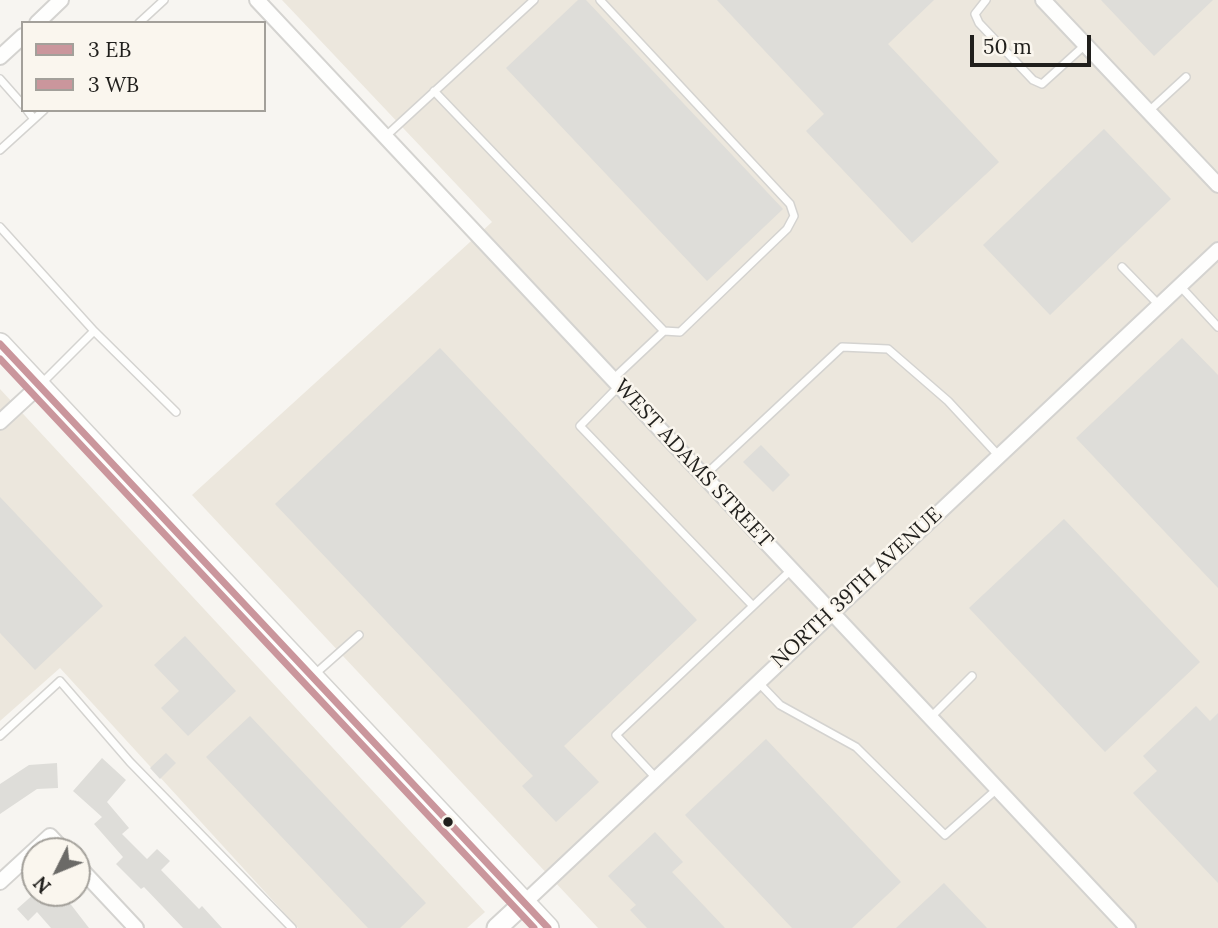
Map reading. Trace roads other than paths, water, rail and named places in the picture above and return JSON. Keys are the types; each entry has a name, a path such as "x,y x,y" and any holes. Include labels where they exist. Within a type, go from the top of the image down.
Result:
{"main road":[{"path":"0,344 548,928"}],"street":[{"path":"39,21 61,0"},
{"name":"WEST ADAMS STREET","path":"257,0 1128,928"},
{"path":"1042,0 1218,185"},
{"path":"0,57 21,38"},
{"name":"NORTH 39TH AVENUE","path":"497,928 1218,250"},
{"path":"0,422 39,386"},
{"path":"0,882 21,863"},
{"path":"91,880 136,928"}],"lane":[{"path":"141,21 164,0"},
{"path":"385,137 534,0"},
{"path":"434,92 664,331 680,332 787,229 794,216 793,210 600,0"},
{"path":"986,0 975,14 979,23 1033,80 1042,83 1085,45"},
{"path":"1149,112 1186,77"},
{"path":"0,79 21,103"},
{"path":"29,112 34,119"},
{"path":"0,150 42,112"},
{"path":"0,227 94,331 176,412"},
{"path":"1122,267 1159,305"},
{"path":"1180,286 1218,327"},
{"path":"39,386 94,331"},
{"path":"664,331 616,382 580,426 753,606"},
{"path":"704,476 842,347 888,349 948,401 998,455"},
{"path":"656,778 616,735 792,569"},
{"path":"312,676 359,635"},
{"path":"931,717 972,676"},
{"path":"0,736 60,681 130,762 292,928"},
{"path":"758,682 780,705 856,747 945,835 998,789"}]}
